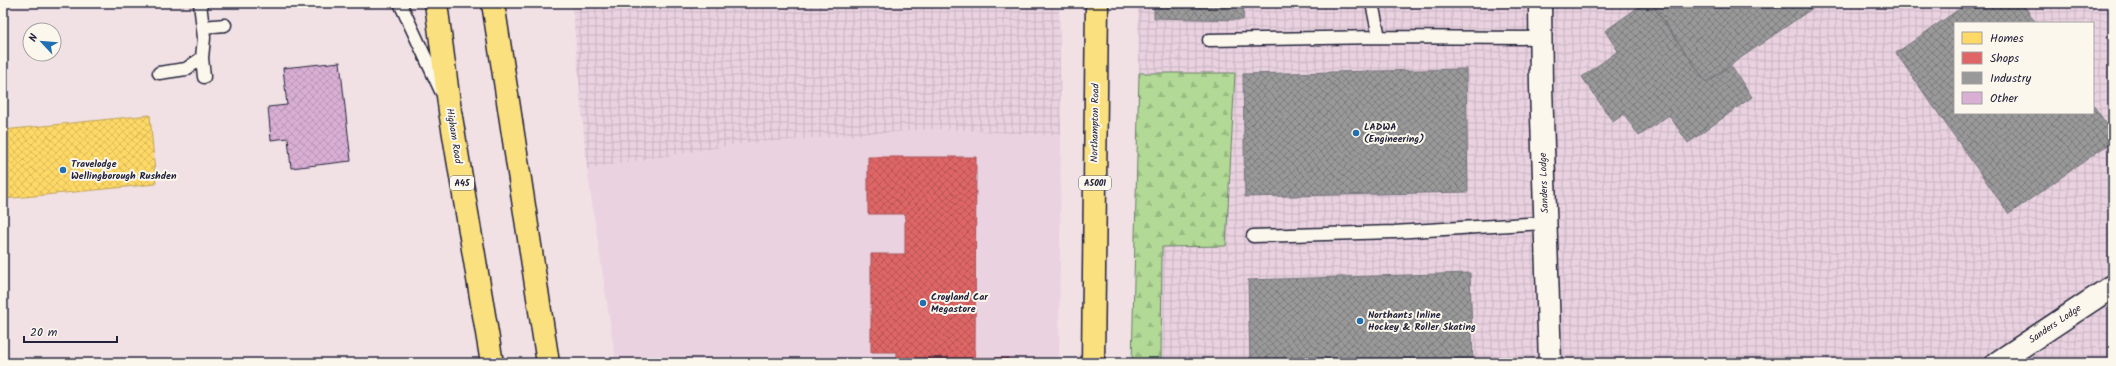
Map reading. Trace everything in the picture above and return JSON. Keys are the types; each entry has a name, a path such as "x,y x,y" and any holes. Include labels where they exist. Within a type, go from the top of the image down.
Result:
{"main road":[{"name":"Higham Road","path":"436,3 450,111 492,363"},
{"path":"493,3 548,363"},
{"name":"Northampton Road","path":"1093,363 1097,3"}],"street":[{"name":"Sanders Lodge","path":"1540,3 1550,363"},
{"name":"Sanders Lodge","path":"1997,363 2112,289"}],"lane":[{"path":"200,3 204,38 202,58 204,78"},
{"path":"400,3 450,111"},
{"path":"1372,3 1379,37"},
{"path":"203,27 225,25"},
{"path":"1209,40 1379,37 1540,38"},
{"path":"159,73 186,69 202,58"},
{"path":"1253,236 1394,232 1545,224"}],"shaded area":[{"path":"572,3 1059,3 1061,136 936,129 741,144 587,169"},
{"path":"1138,3 2113,3 2113,363 1161,363 1162,247 1226,245 1235,73 1139,73"},
{"path":"936,129 1061,136 1059,363 616,363 587,169 741,144"}],"green space":[{"path":"1139,73 1235,73 1226,246 1162,247 1161,363 1132,363"}],"building: Homes":[{"path":"150,115 156,184 3,199 3,130"}],"building: Shops":[{"name":"Croyland Car Megastore","path":"868,157 976,157 975,358 1008,358 1008,363 897,363 897,352 871,352 871,254 905,254 905,214 868,214"}],"building: Industry":[{"path":"1154,3 1244,3 1243,20 1154,18"},
{"path":"1644,3 1651,3 1706,82 1731,66 1752,97 1688,143 1669,115 1639,136 1624,114 1613,122 1582,77 1618,51 1605,31"},
{"path":"1651,3 1820,3 1706,82"},
{"path":"1968,3 2022,3 2035,22 1954,22 1954,114 2094,114 2094,106 2113,133 2113,141 2009,214 1896,53"},
{"name":"LADWA (Engineering)","path":"1466,69 1468,192 1245,197 1243,74"},
{"name":"Northants Inline Hockey & Roller Skating","path":"1470,273 1473,363 1250,363 1248,280"},
{"path":"2078,359 2080,363 2071,363"}],"building: Other":[{"path":"340,62 351,161 291,168 288,138 271,140 268,107 287,105 283,68"}],"place":[{"name":"LADWA (Engineering)","path":"1356,133"},
{"name":"Travelodge Wellingborough Rushden","path":"63,170"},
{"name":"Croyland Car Megastore","path":"923,303"},
{"name":"Northants Inline Hockey & Roller Skating","path":"1360,321"}]}
